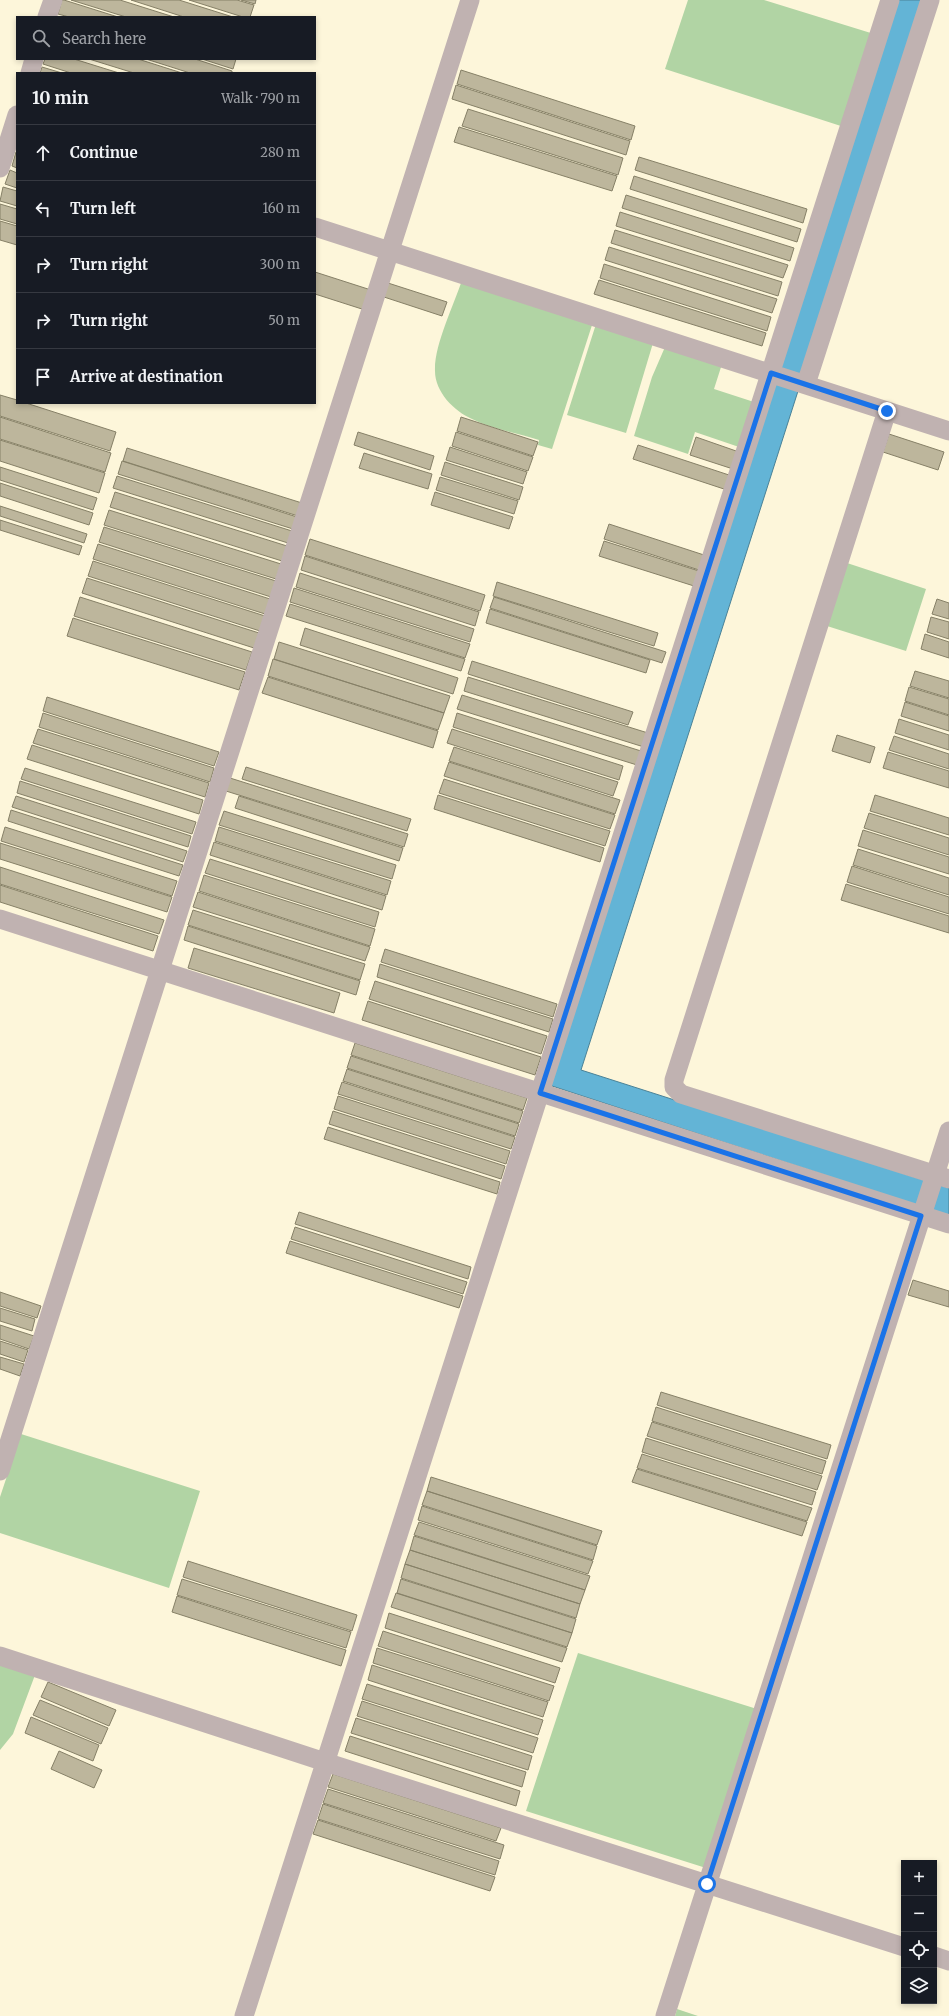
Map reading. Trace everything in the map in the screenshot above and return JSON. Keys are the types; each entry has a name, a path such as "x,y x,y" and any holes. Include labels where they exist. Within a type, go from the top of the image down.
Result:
{"street":[{"path":"48,16 53,0"},
{"path":"0,1471 470,0"},
{"path":"244,2016 890,0"},
{"path":"806,384 930,0"},
{"path":"30,72 34,60"},
{"path":"0,168 11,126"},
{"path":"316,227 949,431"},
{"path":"887,411 674,1080 674,1087 681,1094 942,1177"},
{"path":"0,920 949,1224"},
{"path":"665,2016 921,1216 942,1177 949,1130"},
{"path":"0,1656 325,1762 901,1946"},
{"path":"937,1957 949,1961"}],"green space":[{"path":"688,0 764,0 874,34 844,127 665,69"},
{"path":"462,280 593,322 552,449 538,445 539,440 496,428 465,416 452,406 438,386 435,371 438,349 445,325"},
{"path":"596,324 653,343 626,433 567,415"},
{"path":"665,347 722,364 714,389 754,402 739,447 695,432 688,454 634,436 652,377"},
{"path":"847,563 926,589 906,651 827,626"},
{"path":"21,1434 200,1491 169,1588 0,1533 0,1497"},
{"path":"578,1653 757,1709 706,1868 526,1811"},
{"path":"0,1663 35,1675 13,1734 0,1750"},
{"path":"677,2009 698,2016 675,2016"}],"water":[{"path":"897,0 923,0 581,1070 949,1188 949,1216 549,1085"}],"building":[{"path":"62,0 64,0 115,16 65,16 58,14"},
{"path":"71,0 120,0 171,16 123,16"},
{"path":"131,0 179,0 230,16 181,16"},
{"path":"189,0 237,0 254,5 250,16 240,16"},
{"path":"241,0 256,0 255,4"},
{"path":"45,60 77,60 116,72 68,72 43,64"},
{"path":"92,60 141,60 179,72 131,72"},
{"path":"149,60 198,60 232,71 232,72 187,72"},
{"path":"205,60 236,60 233,69"},
{"path":"42,67 59,72 40,72"},
{"path":"461,70 635,126 631,140 457,84"},
{"path":"456,85 630,141 626,155 452,99"},
{"path":"468,109 623,158 618,175 462,126"},
{"path":"459,127 617,176 612,191 454,142"},
{"path":"16,152 16,168 12,166"},
{"path":"639,157 807,209 803,223 635,170"},
{"path":"10,170 16,173 16,188 5,184"},
{"path":"634,176 801,229 797,242 630,189"},
{"path":"3,187 16,191 16,206 0,201"},
{"path":"626,195 794,248 790,261 622,208"},
{"path":"0,204 16,209 16,224 0,219"},
{"path":"620,212 788,265 783,278 616,226"},
{"path":"0,221 16,226 16,245 0,240"},
{"path":"615,230 782,282 778,296 611,243"},
{"path":"609,247 777,299 772,313 605,260"},
{"path":"604,264 771,317 767,331 600,278"},
{"path":"316,272 371,290 365,310 316,294"},
{"path":"599,280 766,333 762,346 594,294"},
{"path":"388,283 447,302 442,316 384,297"},
{"path":"0,395 16,400 16,404 29,404 116,432 110,451 0,416"},
{"path":"0,417 111,453 105,472 0,439"},
{"path":"461,417 538,442 533,456 457,431"},
{"path":"358,432 434,456 430,470 354,445"},
{"path":"456,432 533,457 528,471 452,446"},
{"path":"889,434 944,452 938,470 883,452"},
{"path":"696,437 739,452 733,469 690,455"},
{"path":"0,440 105,473 99,493 0,461"},
{"path":"638,445 732,476 727,490 633,459"},
{"path":"450,447 527,472 523,484 446,460"},
{"path":"127,448 302,503 298,516 123,461"},
{"path":"364,453 432,474 428,489 359,468"},
{"path":"122,461 297,517 293,529 118,474"},
{"path":"445,462 523,487 519,500 441,475"},
{"path":"0,467 97,498 93,510 0,480"},
{"path":"117,476 292,531 288,543 113,488"},
{"path":"440,477 518,501 514,514 436,490"},
{"path":"0,483 93,513 89,525 0,496"},
{"path":"115,492 287,546 282,561 110,507"},
{"path":"435,492 513,517 509,529 431,505"},
{"path":"0,506 87,534 84,543 0,516"},
{"path":"109,510 281,564 276,579 104,525"},
{"path":"0,520 82,546 79,555 0,530"},
{"path":"609,524 704,555 699,570 604,539"},
{"path":"104,527 276,581 271,597 99,542"},
{"path":"310,539 485,595 480,611 305,555"},
{"path":"604,541 699,571 694,586 599,556"},
{"path":"98,544 270,599 265,614 93,559"},
{"path":"305,556 479,612 475,626 301,570"},
{"path":"93,561 265,616 260,631 88,576"},
{"path":"300,573 474,629 470,642 296,587"},
{"path":"87,578 259,633 254,648 82,593"},
{"path":"497,582 658,633 654,646 493,596"},
{"path":"294,588 470,644 465,658 290,602"},
{"path":"80,597 252,652 246,670 74,616"},
{"path":"494,597 666,652 662,663 490,608"},
{"path":"937,599 949,603 949,619 932,614"},
{"path":"290,604 465,659 461,671 286,616"},
{"path":"490,609 650,660 646,673 486,623"},
{"path":"931,617 949,622 949,639 927,632"},
{"path":"73,618 245,672 239,690 67,636"},
{"path":"305,628 458,678 453,694 300,645"},
{"path":"925,634 949,642 949,658 921,649"},
{"path":"279,642 450,696 444,713 274,659"},
{"path":"273,659 444,713 438,730 268,676"},
{"path":"472,661 633,712 628,725 468,674"},
{"path":"915,671 949,681 949,698 910,686"},
{"path":"268,677 438,731 433,748 262,693"},
{"path":"468,677 648,733 644,747 464,691"},
{"path":"909,687 949,699 949,715 905,701"},
{"path":"462,695 641,751 637,765 457,709"},
{"path":"47,697 219,752 214,766 43,711"},
{"path":"905,702 949,716 949,731 901,716"},
{"path":"43,713 214,768 210,782 39,727"},
{"path":"457,713 623,766 619,780 453,727"},
{"path":"899,719 949,735 949,750 895,733"},
{"path":"38,729 209,783 205,797 33,743"},
{"path":"452,729 618,782 613,796 447,743"},
{"path":"837,735 875,747 870,763 832,751"},
{"path":"894,736 949,754 949,769 889,750"},
{"path":"32,745 203,800 199,814 27,759"},
{"path":"454,747 620,800 615,814 449,761"},
{"path":"888,752 949,771 949,788 883,768"},
{"path":"449,762 615,815 610,829 444,776"},
{"path":"246,767 411,819 407,831 242,779"},
{"path":"25,768 196,822 192,834 21,779"},
{"path":"230,778 408,834 404,847 226,791"},
{"path":"444,779 610,831 605,846 439,793"},
{"path":"20,781 191,836 188,847 17,793"},
{"path":"438,795 604,848 600,862 434,809"},
{"path":"875,795 949,818 949,835 870,811"},
{"path":"16,796 187,851 183,862 12,807"},
{"path":"239,796 403,848 399,861 235,808"},
{"path":"11,810 183,865 179,876 8,821"},
{"path":"224,811 396,865 392,879 219,825"},
{"path":"869,813 949,838 949,855 864,828"},
{"path":"5,827 177,881 172,896 1,841"},
{"path":"219,827 391,881 387,895 215,841"},
{"path":"863,830 949,857 949,874 858,846"},
{"path":"214,842 386,896 382,910 210,855"},
{"path":"0,843 172,897 167,912 0,859"},
{"path":"858,849 949,878 949,895 853,865"},
{"path":"210,859 379,912 375,927 205,873"},
{"path":"852,866 949,897 949,914 847,882"},
{"path":"0,867 164,920 159,934 0,884"},
{"path":"204,875 375,929 370,946 199,891"},
{"path":"846,884 949,916 949,933 841,900"},
{"path":"0,885 158,936 153,951 0,902"},
{"path":"198,892 370,947 365,961 193,907"},
{"path":"193,910 365,964 360,980 188,925"},
{"path":"188,926 360,981 356,995 184,940"},
{"path":"194,948 340,993 334,1013 188,968"},
{"path":"385,949 557,1004 553,1017 381,962"},
{"path":"380,964 553,1019 549,1032 377,977"},
{"path":"375,981 547,1036 541,1054 369,999"},
{"path":"368,1001 541,1057 535,1075 362,1020"},
{"path":"355,1043 527,1098 523,1110 351,1055"},
{"path":"351,1056 523,1111 519,1123 347,1068"},
{"path":"347,1069 519,1124 515,1136 343,1081"},
{"path":"342,1082 515,1137 511,1149 338,1094"},
{"path":"338,1096 510,1151 506,1164 334,1109"},
{"path":"333,1111 505,1166 501,1179 329,1124"},
{"path":"328,1127 500,1182 497,1194 324,1139"},
{"path":"299,1212 471,1267 468,1279 295,1224"},
{"path":"295,1227 467,1282 463,1294 291,1239"},
{"path":"290,1241 463,1296 459,1308 286,1253"},
{"path":"913,1280 949,1291 949,1307 908,1295"},
{"path":"0,1292 41,1306 37,1318 0,1306"},
{"path":"0,1308 35,1319 32,1331 0,1321"},
{"path":"0,1325 34,1336 29,1349 0,1339"},
{"path":"0,1341 28,1350 24,1362 0,1354"},
{"path":"0,1357 24,1364 20,1376 0,1369"},
{"path":"661,1392 831,1445 827,1459 657,1405"},
{"path":"656,1407 826,1461 822,1474 652,1421"},
{"path":"652,1422 822,1476 817,1490 647,1436"},
{"path":"646,1438 816,1492 812,1505 642,1452"},
{"path":"642,1454 812,1508 807,1521 637,1468"},
{"path":"637,1469 807,1522 802,1536 632,1482"},
{"path":"431,1477 602,1531 597,1545 427,1491"},
{"path":"427,1491 597,1546 593,1560 422,1505"},
{"path":"422,1506 593,1561 588,1574 418,1520"},
{"path":"419,1522 590,1576 585,1590 414,1535"},
{"path":"414,1536 585,1590 580,1604 410,1550"},
{"path":"410,1550 580,1604 576,1618 405,1564"},
{"path":"188,1561 357,1615 352,1631 183,1577"},
{"path":"405,1564 576,1619 572,1633 401,1578"},
{"path":"182,1579 351,1632 346,1648 177,1595"},
{"path":"401,1579 572,1633 567,1647 397,1593"},
{"path":"396,1593 567,1648 562,1662 391,1607"},
{"path":"177,1596 346,1650 341,1666 172,1612"},
{"path":"389,1613 560,1668 555,1683 385,1628"},
{"path":"383,1631 554,1686 549,1701 378,1646"},
{"path":"377,1648 548,1702 543,1717 373,1663"},
{"path":"372,1665 543,1720 538,1735 368,1680"},
{"path":"48,1682 116,1710 109,1726 41,1697"},
{"path":"367,1684 538,1738 533,1753 362,1699"},
{"path":"40,1700 108,1728 101,1744 33,1715"},
{"path":"362,1701 532,1756 528,1770 357,1716"},
{"path":"31,1717 99,1745 93,1761 25,1733"},
{"path":"356,1718 526,1772 522,1787 351,1733"},
{"path":"350,1736 520,1791 516,1806 345,1751"},
{"path":"59,1751 102,1770 94,1788 51,1769"},
{"path":"333,1774 501,1828 496,1841 328,1787"},
{"path":"328,1789 504,1845 500,1859 323,1803"},
{"path":"323,1804 499,1861 495,1875 318,1819"},
{"path":"318,1820 495,1877 490,1891 313,1834"}],"route":[{"path":"707,1884 921,1216 540,1093 771,373 887,411"}]}
